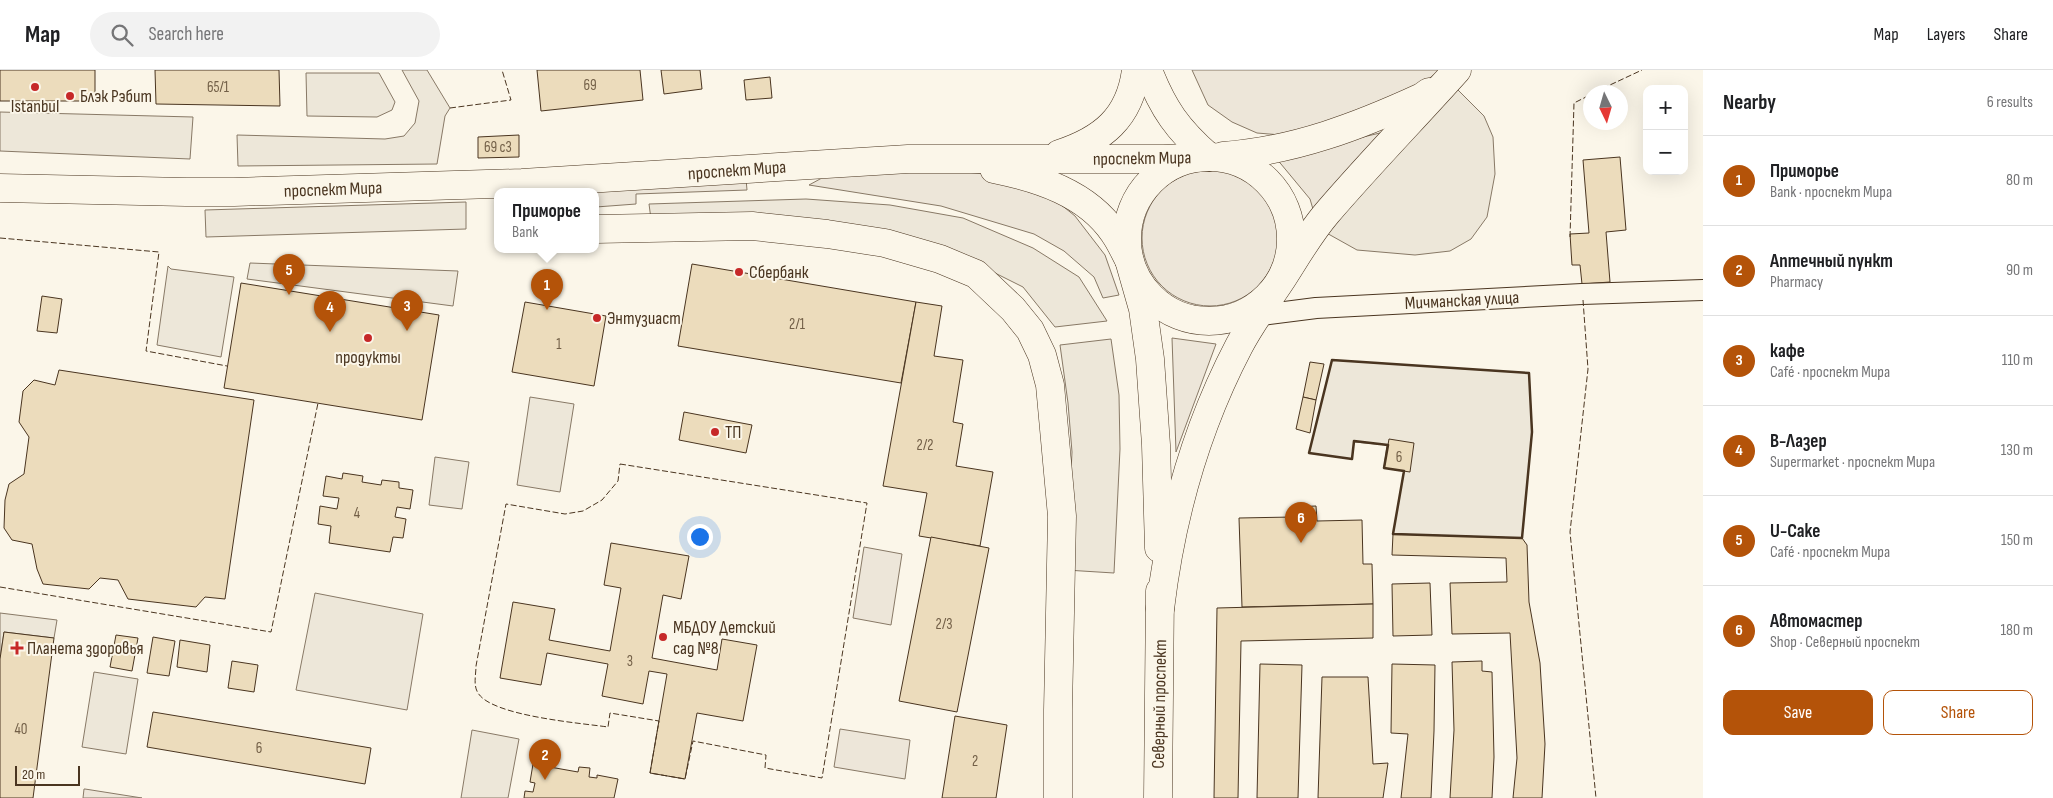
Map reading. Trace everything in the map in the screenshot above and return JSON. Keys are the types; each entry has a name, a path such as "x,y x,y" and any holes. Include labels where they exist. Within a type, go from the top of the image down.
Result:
{"main road":[{"path":"1046,159 1080,147 1104,133 1122,113 1134,88 1136,70"},
{"path":"1148,70 1156,91 1178,127 1209,157"},
{"path":"1160,609 1164,573 1174,524 1193,454 1216,391 1240,344 1326,214 1456,70"},
{"name":"проспект Мира","path":"0,188 186,192 559,186 908,159 1046,159 1241,155 1328,136 1374,120 1422,97 1456,70"},
{"path":"908,159 985,167 1018,174 1076,196 1097,213 1115,233 1129,260 1137,280 1149,296 1166,309 1183,317 1202,322 1223,320 1242,315 1270,295 1280,282 1290,257 1292,230 1288,213 1281,198 1272,184 1258,172 1242,163 1225,158 1209,157 1181,161 1164,170 1150,180 1133,206 1128,223 1126,241 1129,260 1143,308 1150,359 1156,445 1160,609"},
{"path":"599,230 752,226 827,234 885,243 940,258 976,274 1013,309 1030,330 1042,355 1050,385 1062,509 1058,798"},
{"name":"Северный проспект","path":"1158,798 1160,609"}],"street":[{"name":"Мичманская улица","path":"1223,320 1316,308 1582,294 1703,290"}],"shaded area":[{"path":"402,70 427,70 450,108 445,116 437,164 238,166 237,135 385,139 404,136 415,123 419,101"},
{"path":"1192,70 1440,70 1417,88 1346,120 1281,135 1257,133 1232,122 1208,105"},
{"path":"306,73 379,73 395,102 392,110 377,117 307,116"},
{"path":"1453,85 1484,116 1493,137 1495,174 1487,217 1471,239 1450,251 1415,255 1357,250 1323,231"},
{"path":"0,112 193,117 190,159 0,151"},
{"path":"1384,132 1315,216 1310,199 1276,158"},
{"path":"927,169 990,174 1054,199 1075,216 1105,255 1119,295 1103,298 1094,277 1064,251 1034,234 941,206 809,185 833,172"},
{"path":"1210,170 1236,175 1258,190 1273,212 1278,238 1273,264 1258,286 1236,301 1210,306 1184,301 1162,286 1147,264 1142,238 1147,212 1162,190 1184,175"},
{"path":"746,179 747,190 636,194 636,204 599,207 599,191"},
{"path":"806,199 890,205 963,218 1033,248 1079,277 1107,321 1055,327 1023,287 967,259 651,219 649,204"},
{"path":"466,202 466,229 206,237 205,210"},
{"path":"250,263 458,271 453,306 247,279"},
{"path":"168,266 171,269 234,277 221,357 157,345"},
{"path":"1172,338 1216,344 1176,452"},
{"path":"1111,339 1119,395 1120,449 1114,573 1066,570 1072,452 1060,345"},
{"path":"1332,360 1529,373 1532,432 1522,538 1393,534 1404,471 1384,468 1387,445 1354,442 1352,459 1309,453"},
{"path":"530,397 574,404 560,492 517,485"},
{"path":"435,457 469,462 462,509 429,505"},
{"path":"864,547 902,554 891,625 853,618"},
{"path":"315,593 423,614 407,710 296,690"},
{"path":"0,613 57,620 54,638 4,632 0,659"},
{"path":"94,672 138,679 126,754 82,747"},
{"path":"840,729 910,740 905,779 834,767"},
{"path":"472,730 519,739 508,798 461,798"},
{"path":"85,789 142,798 83,798"}],"building":[{"path":"0,70 95,70 95,101 0,101"},
{"path":"155,70 279,70 280,106 156,104"},
{"path":"537,70 640,70 643,100 541,111"},
{"path":"661,70 700,70 702,89 664,94"},
{"path":"770,77 772,98 746,100 744,80"},
{"path":"519,135 519,157 478,158 478,137"},
{"path":"1620,157 1626,230 1606,232 1610,282 1582,284 1580,265 1572,265 1570,234 1589,233 1583,160"},
{"path":"692,264 916,302 901,383 678,346"},
{"path":"241,283 439,315 422,420 224,388"},
{"path":"42,296 62,299 57,333 37,331"},
{"path":"525,302 606,316 594,386 512,372"},
{"path":"916,302 942,306 934,356 963,360 953,422 963,424 956,466 993,472 980,546 919,536 927,493 883,486"},
{"path":"1310,362 1324,364 1316,400 1303,397"},
{"path":"59,370 254,400 225,599 205,597 196,607 128,599 118,580 100,578 89,589 43,584 37,569 32,544 12,540 4,528 5,500 9,484 24,474 29,437 19,422 23,391 34,380 55,385"},
{"path":"1303,397 1316,400 1310,433 1296,429"},
{"name":"ТП","path":"684,412 752,425 746,453 679,440"},
{"path":"1389,439 1414,443 1410,472 1384,468"},
{"path":"343,473 363,476 362,482 381,485 382,480 399,482 399,488 413,490 410,509 397,507 395,517 406,519 403,538 393,537 390,552 329,543 331,526 318,524 320,506 337,509 339,498 323,496 326,476 342,479"},
{"path":"1316,506 1317,521 1362,520 1363,564 1372,564 1373,604 1242,607 1239,518 1293,517 1293,507"},
{"path":"1393,534 1522,538 1527,545 1529,602 1540,663 1545,744 1542,798 1513,798 1517,758 1510,633 1452,634 1450,583 1507,582 1506,558 1392,555"},
{"path":"931,537 989,548 957,712 899,701"},
{"path":"611,543 689,556 681,599 663,595 652,658 717,670 722,639 757,645 743,721 697,713 685,779 650,773 667,674 649,671 643,704 602,696 608,664 547,653 541,685 500,678 513,602 555,609 549,640 610,651 621,588 604,585"},
{"path":"1430,583 1432,635 1393,636 1392,584"},
{"path":"1373,604 1373,638 1241,641 1238,798 1214,798 1217,608"},
{"path":"4,632 54,638 33,798 0,798 0,659"},
{"path":"116,635 138,638 132,671 110,667"},
{"path":"153,637 175,641 169,676 147,673"},
{"path":"180,640 210,645 207,672 177,667"},
{"path":"232,661 258,665 254,692 228,688"},
{"path":"1482,661 1482,671 1492,672 1494,757 1492,798 1450,798 1454,730 1452,662"},
{"path":"1260,664 1302,665 1298,798 1257,798"},
{"path":"1392,664 1435,665 1431,798 1401,798 1408,734 1391,733"},
{"path":"1322,677 1368,677 1373,764 1388,763 1383,798 1318,798"},
{"path":"153,712 371,748 365,784 147,747"},
{"path":"955,716 1007,725 996,798 942,798"},
{"path":"533,764 578,772 579,767 590,768 589,777 597,778 597,775 618,779 614,798 524,798 525,791 533,792 535,783 530,782"}],"fence":[{"path":"450,108 511,100 502,70"},
{"path":"1610,85 1642,70"},
{"path":"1570,237 1574,103 1583,98"},
{"path":"0,238 159,252 146,351 227,366"},
{"path":"1583,300 1588,369 1570,532 1596,798"},
{"path":"0,587 271,632 318,403"},
{"path":"620,464 867,503 822,778 765,768 766,755 693,741 685,779 650,773 659,721 610,713 608,727 558,721 518,713 500,707 486,701 476,690 476,666 506,504 565,514 583,511 602,500 618,481 620,464"}],"wall":[{"path":"1332,360 1529,373 1532,432 1522,538 1393,534 1404,471 1384,468 1388,445 1354,441 1352,459 1309,453 1332,360"}],"place":[{"name":"Istanbul","path":"35,87"},
{"name":"Блэк Рэбит","path":"70,96"},
{"name":"Сбербанк","path":"739,272"},
{"name":"U-Cake","path":"289,295"},
{"name":"Приморье","path":"547,310"},
{"name":"Энтузиаст","path":"597,318"},
{"name":"кафе","path":"407,331"},
{"name":"В-Лазер","path":"330,332"},
{"name":"продукты","path":"368,338"},
{"name":"ТП","path":"715,432"},
{"name":"Автомастер","path":"1301,543"},
{"name":"МБДОУ Детский сад №8","path":"663,637"},
{"name":"Планета здоровья","path":"17,648"},
{"name":"Аптечный пункт","path":"545,780"}]}
